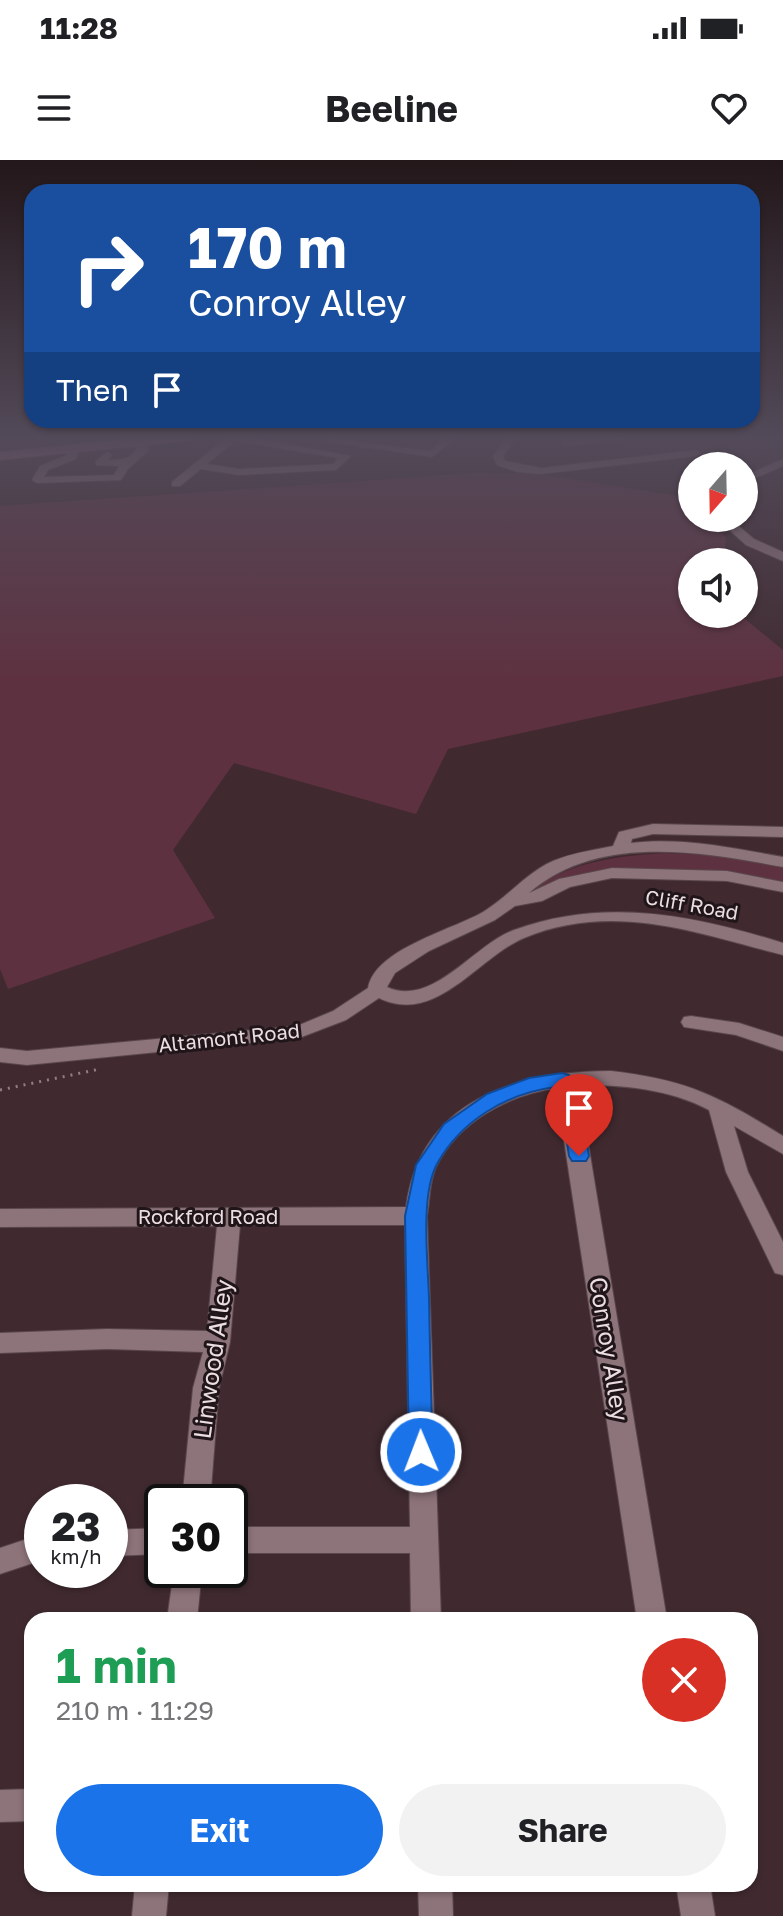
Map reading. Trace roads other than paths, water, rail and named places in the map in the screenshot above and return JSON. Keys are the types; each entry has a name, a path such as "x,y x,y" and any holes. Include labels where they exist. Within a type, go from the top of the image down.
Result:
{"street":[{"path":"738,532 750,542 783,557"},
{"path":"620,850 621,841 635,831 783,832"},
{"name":"Altamont Road","path":"0,1055 27,1058 299,1032 334,1020 377,990 375,984 379,975 387,968 422,947 490,915 511,901 531,881 556,866 620,850 706,849 783,862"},
{"path":"511,901 536,897 565,883 612,873 727,876 783,887"},
{"name":"Cliff Road","path":"377,990 395,1000 408,1001 427,996 493,947 518,934 582,919 642,914 714,926 783,949"},
{"path":"691,1022 739,1029 783,1044"},
{"path":"426,1612 416,1216 426,1165 451,1129 493,1099 529,1084 582,1077 632,1079 684,1091 783,1146"},
{"name":"Conroy Alley","path":"562,1079 570,1094 651,1612"},
{"path":"719,1109 737,1172 783,1266"},
{"name":"Linwood Alley","path":"198,1484 206,1388 218,1342 229,1215"},
{"name":"Rockford Road","path":"0,1218 416,1216"},
{"path":"0,1343 107,1339 218,1342"},
{"path":"248,1540 423,1540"},
{"path":"0,1561 24,1553"},
{"path":"183,1612 186,1588"},
{"path":"0,1806 24,1805"},
{"path":"149,1916 151,1892"},
{"path":"435,1892 436,1916"},
{"path":"694,1892 698,1916"}]}
